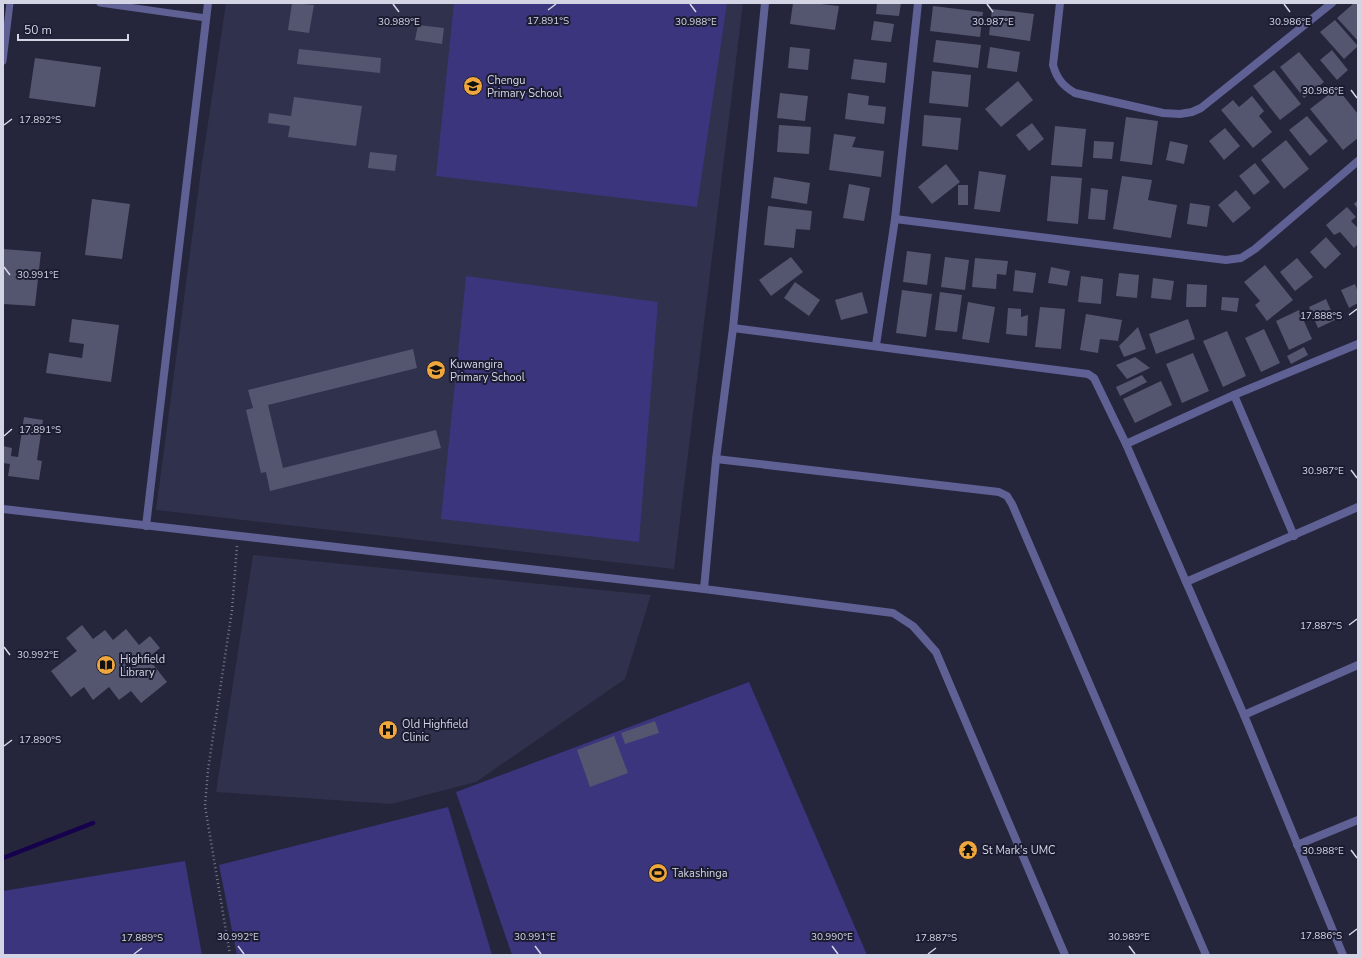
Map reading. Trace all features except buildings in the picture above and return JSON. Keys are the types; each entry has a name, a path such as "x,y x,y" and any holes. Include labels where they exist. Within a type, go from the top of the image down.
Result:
{"street":[{"path":"146,526 208,3"},
{"path":"704,589 716,459 733,328 765,3"},
{"path":"876,345 895,219 918,3"},
{"path":"1060,3 1054,65 1056,74 1063,85 1075,94 1163,113 1180,114 1192,112 1201,108 1332,3"},
{"path":"895,219 1226,260 1241,258 1255,249 1358,161"},
{"path":"733,328 876,345 1088,374 1098,384 1126,444 1244,715 1343,955"},
{"path":"1126,444 1234,395 1358,344"},
{"path":"1234,395 1294,536"},
{"path":"716,459 999,492 1007,496 1012,504 1206,955"},
{"path":"1186,582 1358,507"},
{"path":"3,509 704,589 893,614 913,626 936,652 1065,955"},
{"path":"1244,715 1358,665"},
{"path":"1297,845 1358,820"}],"lane":[{"path":"3,61 10,3"},
{"path":"100,3 206,18"}],"path":[{"path":"230,955 206,806 208,770 232,610 238,536"}],"shaded area":[{"name":"Kuwangira Primary School","path":"226,3 743,3 674,569 156,510 201,170"},
{"path":"454,3 727,3 697,207 436,176"},
{"path":"466,276 658,302 639,542 441,519"},
{"name":"Old Highfield Clinic","path":"253,555 651,595 625,679 476,782 391,804 216,792"},
{"name":"Takashinga","path":"749,682 867,955 512,955 456,792"},
{"path":"448,807 492,955 237,955 219,865"},
{"path":"185,861 202,955 3,955 3,891"}],"waterway":[{"path":"3,858 93,823"}],"place":[{"name":"Chengu Primary School","path":"473,86"},
{"name":"Kuwangira Primary School","path":"436,370"},
{"name":"Highfield Library","path":"106,665"},
{"name":"Old Highfield Clinic","path":"388,730"},
{"name":"St Mark's UMC","path":"968,850"},
{"name":"Takashinga","path":"658,873"}]}
